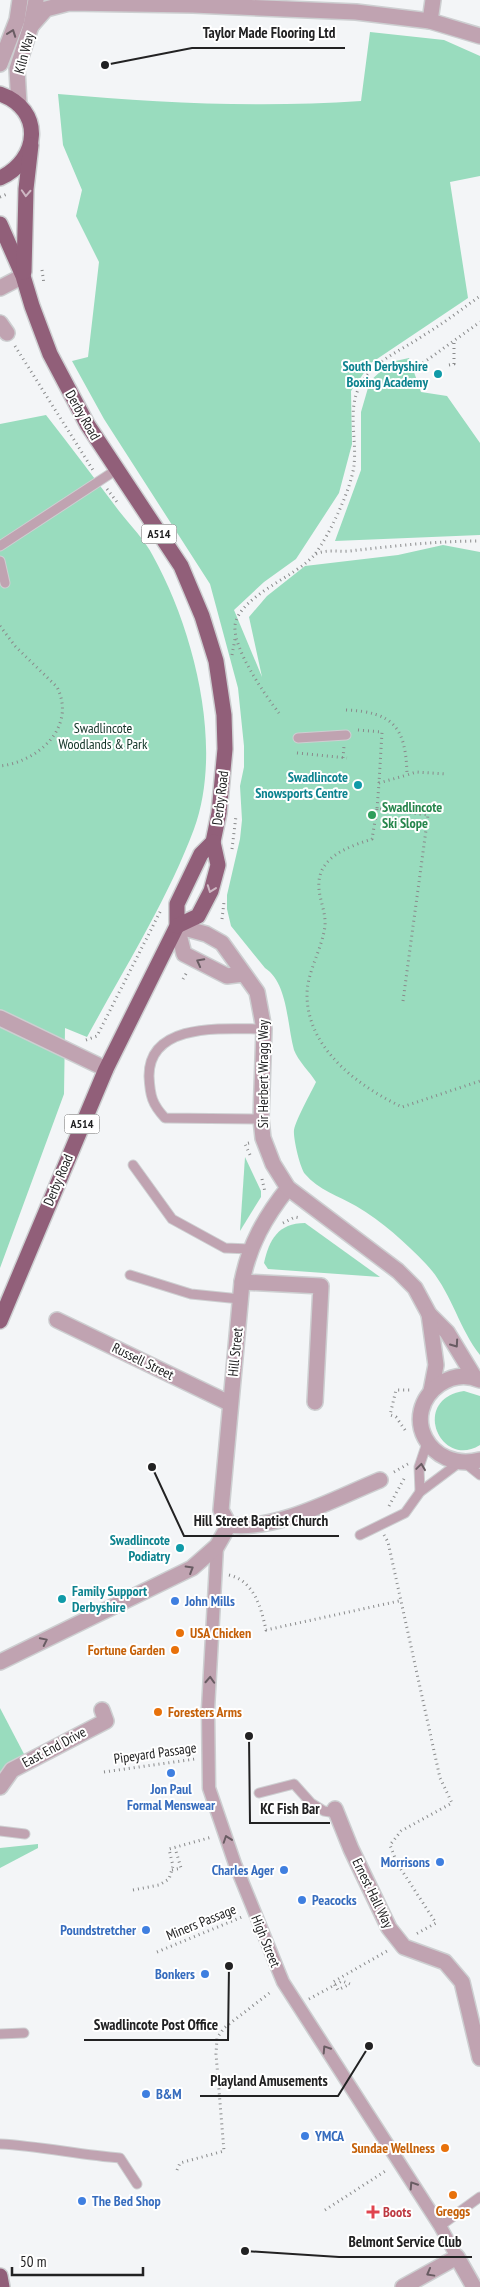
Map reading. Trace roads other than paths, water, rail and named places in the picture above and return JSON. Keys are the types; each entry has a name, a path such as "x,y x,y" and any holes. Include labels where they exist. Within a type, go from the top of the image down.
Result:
{"main road":[{"path":"0,94 19,105"},
{"name":"Derby Road","path":"19,105 28,117 32,131 26,189 23,276"},
{"path":"0,178 13,172 25,160 31,145"},
{"name":"Derby Road","path":"0,224 23,276 50,354 87,424 181,566 202,616 216,661 224,715 225,749 223,781 214,842 201,854 177,904 177,926 106,1069 0,1321"},
{"path":"177,926 198,916 211,891 218,865 214,842"},
{"path":"0,2276 2,2287"}],"street":[{"name":"Kiln Way","path":"0,64 17,20 20,0"},
{"name":"Kiln Way","path":"19,105 17,69 31,26 36,0"},
{"path":"430,21 433,0"},
{"path":"31,26 46,9 67,2 356,12 430,21 480,36"},
{"path":"0,288 23,276"},
{"path":"177,926 184,954 227,976 243,974"},
{"name":"Sir Herbert Wragg Way","path":"177,926 206,934 228,947 243,974 257,992 264,1028 260,1119 273,1164 288,1188 398,1271 414,1288 429,1314 447,1332 477,1379"},
{"path":"0,1018 106,1069"},
{"name":"Hill Street","path":"229,1525 221,1510 229,1403 242,1282 250,1249 264,1221 288,1188"},
{"path":"242,1282 321,1286 315,1402"},
{"name":"Sir Herbert Wragg Way","path":"427,1443 422,1431 421,1411 425,1388 436,1365 429,1314"},
{"name":"Russell Street","path":"57,1320 229,1403"},
{"path":"425,1388 448,1379 463,1376 477,1379"},
{"path":"427,1443 444,1458 462,1463 480,1460"},
{"path":"0,1662 192,1568 217,1546 229,1525 259,1526 310,1509 380,1480"},
{"name":"High Street","path":"217,1546 208,1709 209,1757 210,1788 224,1832 283,1982 440,2226 474,2287"},
{"name":"East End Drive","path":"0,1787 12,1770 106,1721 102,1710"},
{"name":"Ernest Hall Way","path":"335,1809 351,1849 389,1928 401,1943 424,1955 445,1962 462,1982 480,2058"},
{"path":"403,2287 457,2257"}],"lane":[{"path":"0,546 116,470"},
{"path":"0,561 5,583"},
{"path":"298,738 346,735"},
{"path":"260,1119 165,1118 154,1106 150,1088 149,1066 156,1051 172,1038 201,1030 264,1028"},
{"path":"133,1165 172,1220 225,1248 250,1249"},
{"path":"130,1275 191,1294 240,1299"},
{"path":"420,1492 419,1467 427,1443"},
{"path":"360,1535 406,1513 420,1492 462,1463 480,1475"},
{"path":"259,1793 294,1784 318,1809 330,1812 335,1809"},
{"path":"0,1832 25,1834"},
{"path":"0,2034 24,2033"},
{"path":"0,2144 25,2145 83,2156 120,2158 137,2184"},
{"path":"440,2226 480,2197"}],"place":[{"name":"Taylor Made Flooring Ltd","path":"105,65"},
{"name":"South Derbyshire Boxing Academy","path":"438,374"},
{"name":"Swadlincote Snowsports Centre","path":"358,785"},
{"name":"Swadlincote Ski Slope","path":"372,815"},
{"name":"Hill Street Baptist Church","path":"152,1467"},
{"name":"Swadlincote Podiatry","path":"180,1548"},
{"name":"Family Support Derbyshire","path":"62,1599"},
{"name":"John Mills","path":"175,1601"},
{"name":"USA Chicken","path":"180,1633"},
{"name":"Fortune Garden","path":"175,1650"},
{"name":"Foresters Arms","path":"158,1712"},
{"name":"KC Fish Bar","path":"249,1736"},
{"name":"Jon Paul Formal Menswear","path":"171,1773"},
{"name":"Morrisons","path":"440,1862"},
{"name":"Charles Ager","path":"284,1870"},
{"name":"Peacocks","path":"302,1900"},
{"name":"Poundstretcher","path":"146,1930"},
{"name":"Swadlincote Post Office","path":"229,1966"},
{"name":"Bonkers","path":"205,1974"},
{"name":"Playland Amusements","path":"369,2046"},
{"name":"B&M","path":"146,2094"},
{"name":"YMCA","path":"305,2136"},
{"name":"Sundae Wellness","path":"445,2148"},
{"name":"Greggs","path":"453,2195"},
{"name":"The Bed Shop","path":"82,2201"},
{"name":"Boots","path":"373,2212"},
{"name":"Belmont Service Club","path":"245,2251"}],"park label":[{"name":"Swadlincote Woodlands & Park","path":"103,736"}]}
